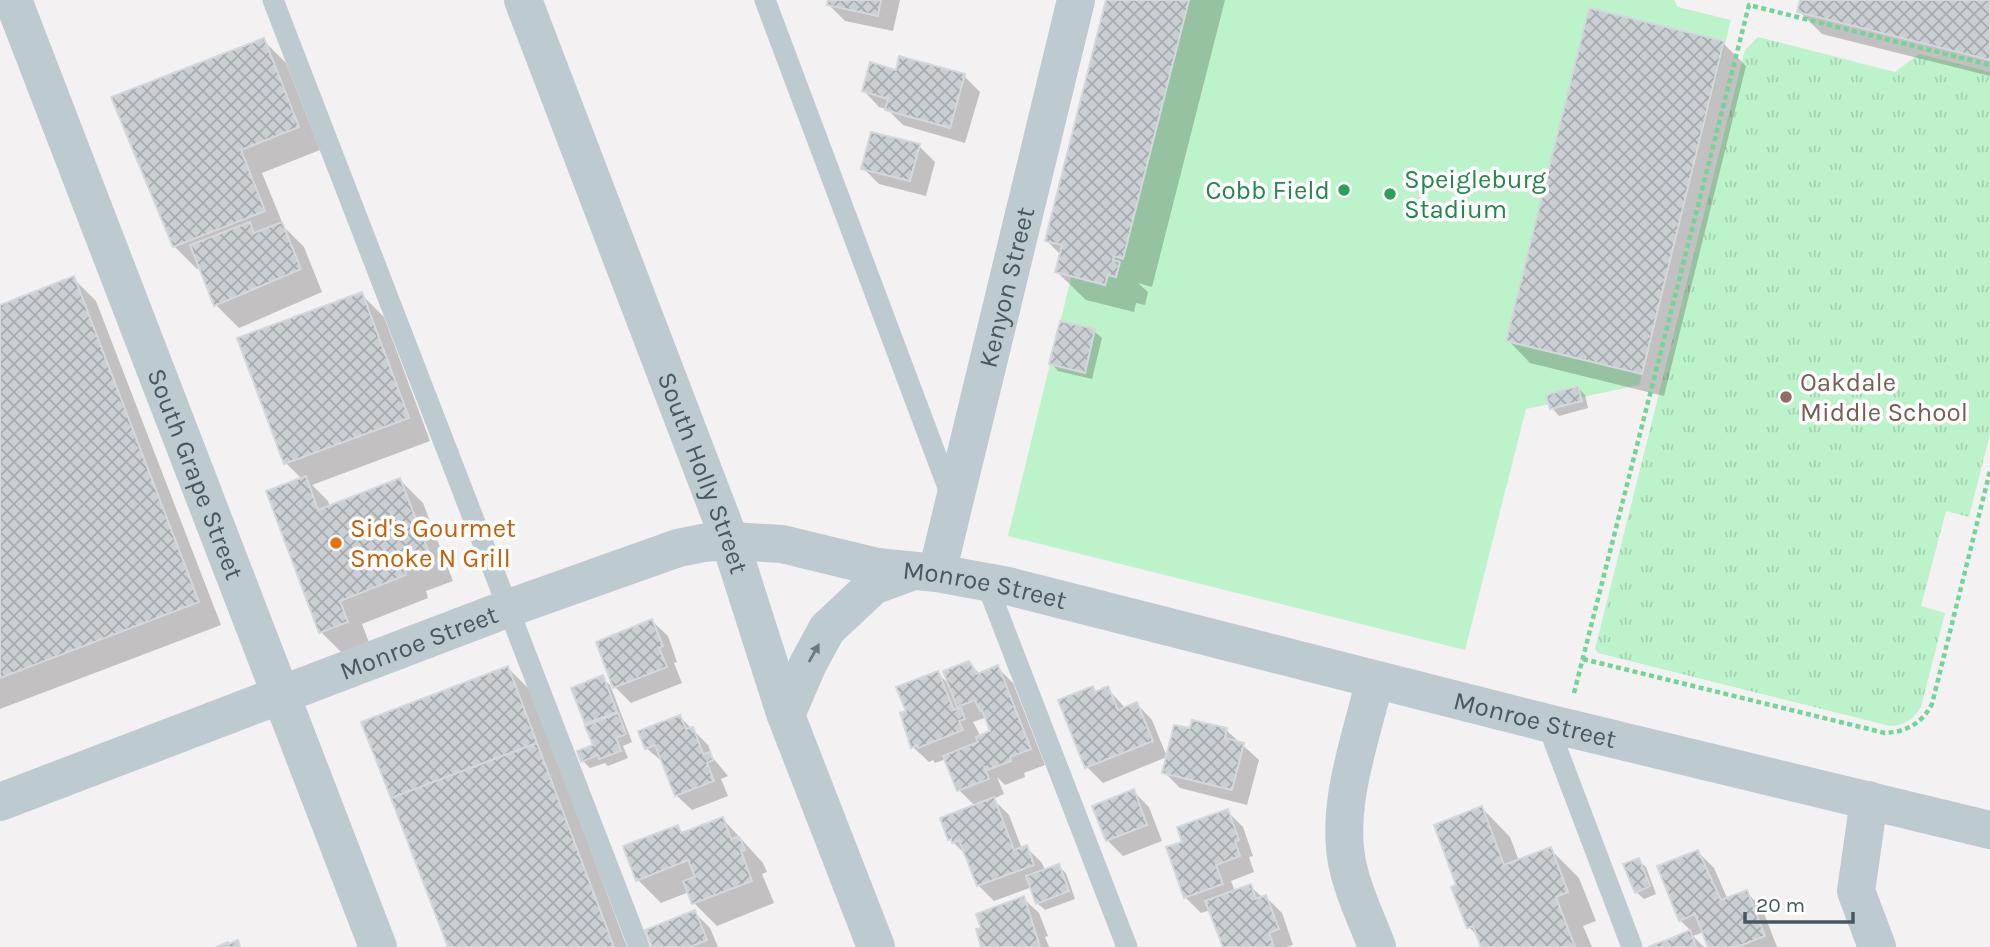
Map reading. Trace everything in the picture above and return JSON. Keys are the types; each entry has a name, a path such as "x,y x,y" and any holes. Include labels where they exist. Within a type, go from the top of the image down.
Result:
{"street":[{"name":"South Grape Street","path":"13,0 378,947"},
{"name":"South Holly Street","path":"523,0 730,541 786,715 876,947"},
{"name":"Kenyon Street","path":"924,573 954,503 1076,0"},
{"name":"Monroe Street","path":"0,802 509,608 678,548 730,541 782,544 877,567 986,582 1556,725 1990,830"},
{"path":"786,715 827,629 873,586 924,573"},
{"path":"1375,680 1348,790 1343,835 1349,871 1377,947"},
{"path":"1868,800 1856,891 1877,947"}],"lane":[{"path":"273,0 639,947"},
{"path":"765,0 954,503"},
{"path":"986,582 1127,947"},
{"path":"1556,725 1632,947"}],"path":[{"path":"1556,725 1583,659 1747,2 1990,65"},
{"path":"1583,659 1885,733 1900,732 1914,726 1925,716 1932,704 1990,471"}],"green space":[{"name":"Speigleburg Stadium","path":"1139,0 1674,0 1678,7 1731,20 1639,385 1526,409 1465,650 1008,536"},
{"name":"Oakdale Middle School","path":"1758,37 1895,72 1919,54 1990,72 1990,434 1969,517 1946,511 1921,606 1945,613 1921,707 1908,721 1890,726 1598,653 1595,649 1745,50"}],"building":[{"path":"828,0 881,0 878,16 827,5"},
{"path":"1106,0 1189,0 1123,259 1114,256 1113,260 1120,262 1116,277 1108,275 1105,285 1055,272 1062,245 1045,241"},
{"path":"1800,0 1990,0 1990,60 1797,12"},
{"path":"1589,8 1724,41 1642,374 1506,341"},
{"path":"264,38 299,127 241,150 265,211 173,247 111,97"},
{"path":"899,56 965,74 950,128 885,110 888,99 862,91 870,62 896,70"},
{"path":"871,132 920,144 910,181 861,169"},
{"path":"250,222 254,233 282,222 301,269 214,306 190,245"},
{"path":"74,276 199,602 0,678 0,305"},
{"path":"362,292 409,418 284,464 237,338"},
{"path":"1060,321 1095,329 1085,373 1049,364"},
{"path":"1578,386 1582,401 1550,409 1546,395"},
{"path":"306,476 318,510 400,478 431,558 404,568 406,575 340,601 348,622 319,633 266,491"},
{"path":"652,619 663,646 659,648 667,667 613,688 596,642"},
{"path":"969,661 977,674 998,665 1031,749 1010,757 1011,761 987,770 984,766 989,779 957,791 943,756 978,742 976,737 990,731 975,700 957,707 943,671"},
{"path":"508,666 537,743 391,798 361,722"},
{"path":"938,671 954,710 961,708 965,719 959,721 963,730 918,748 917,745 911,748 900,713 906,711 896,687"},
{"path":"603,675 617,712 585,724 571,688"},
{"path":"1093,686 1095,692 1108,686 1118,710 1137,702 1153,741 1085,768 1058,700"},
{"path":"618,713 626,734 616,738 621,751 599,759 598,755 581,762 577,751 593,745 585,726"},
{"path":"680,715 686,729 693,727 703,754 710,752 713,760 707,763 714,781 675,796 655,745 645,749 638,731"},
{"path":"1192,720 1227,728 1225,738 1244,743 1232,790 1162,773 1174,725 1190,728"},
{"path":"537,743 614,947 448,947 391,798"},
{"path":"1134,789 1147,825 1106,841 1092,806"},
{"path":"994,797 1014,850 1027,845 1034,865 977,886 959,840 952,843 951,839 948,840 940,818"},
{"path":"1482,806 1504,865 1551,847 1568,892 1556,897 1575,947 1481,947 1473,926 1467,928 1451,887 1456,885 1434,825"},
{"path":"1228,809 1239,840 1235,842 1240,856 1216,865 1223,884 1184,898 1166,847 1182,842 1177,827"},
{"path":"723,817 731,839 740,838 745,850 741,851 752,881 692,904 683,881 695,877 688,860 636,881 623,846 678,825 681,833"},
{"path":"1698,850 1721,900 1747,890 1765,936 1737,947 1708,947 1695,914 1679,921 1657,866"},
{"path":"1639,858 1650,886 1635,893 1623,864"},
{"path":"1059,864 1069,891 1036,904 1026,876"},
{"path":"1251,884 1256,899 1266,895 1279,929 1269,933 1274,947 1223,947 1205,901"},
{"path":"1024,896 1040,947 981,947 976,929 981,928 976,914"},
{"path":"695,910 707,940 690,947 652,947 645,930"},
{"path":"1690,930 1696,947 1648,947 1672,938"},
{"path":"238,940 240,947 216,947 228,942 229,944"}],"place":[{"name":"Cobb Field","path":"1344,190"},
{"name":"Speigleburg Stadium","path":"1390,194"},
{"name":"Oakdale Middle School","path":"1786,397"},
{"name":"Sid's Gourmet Smoke N Grill","path":"336,543"}]}
